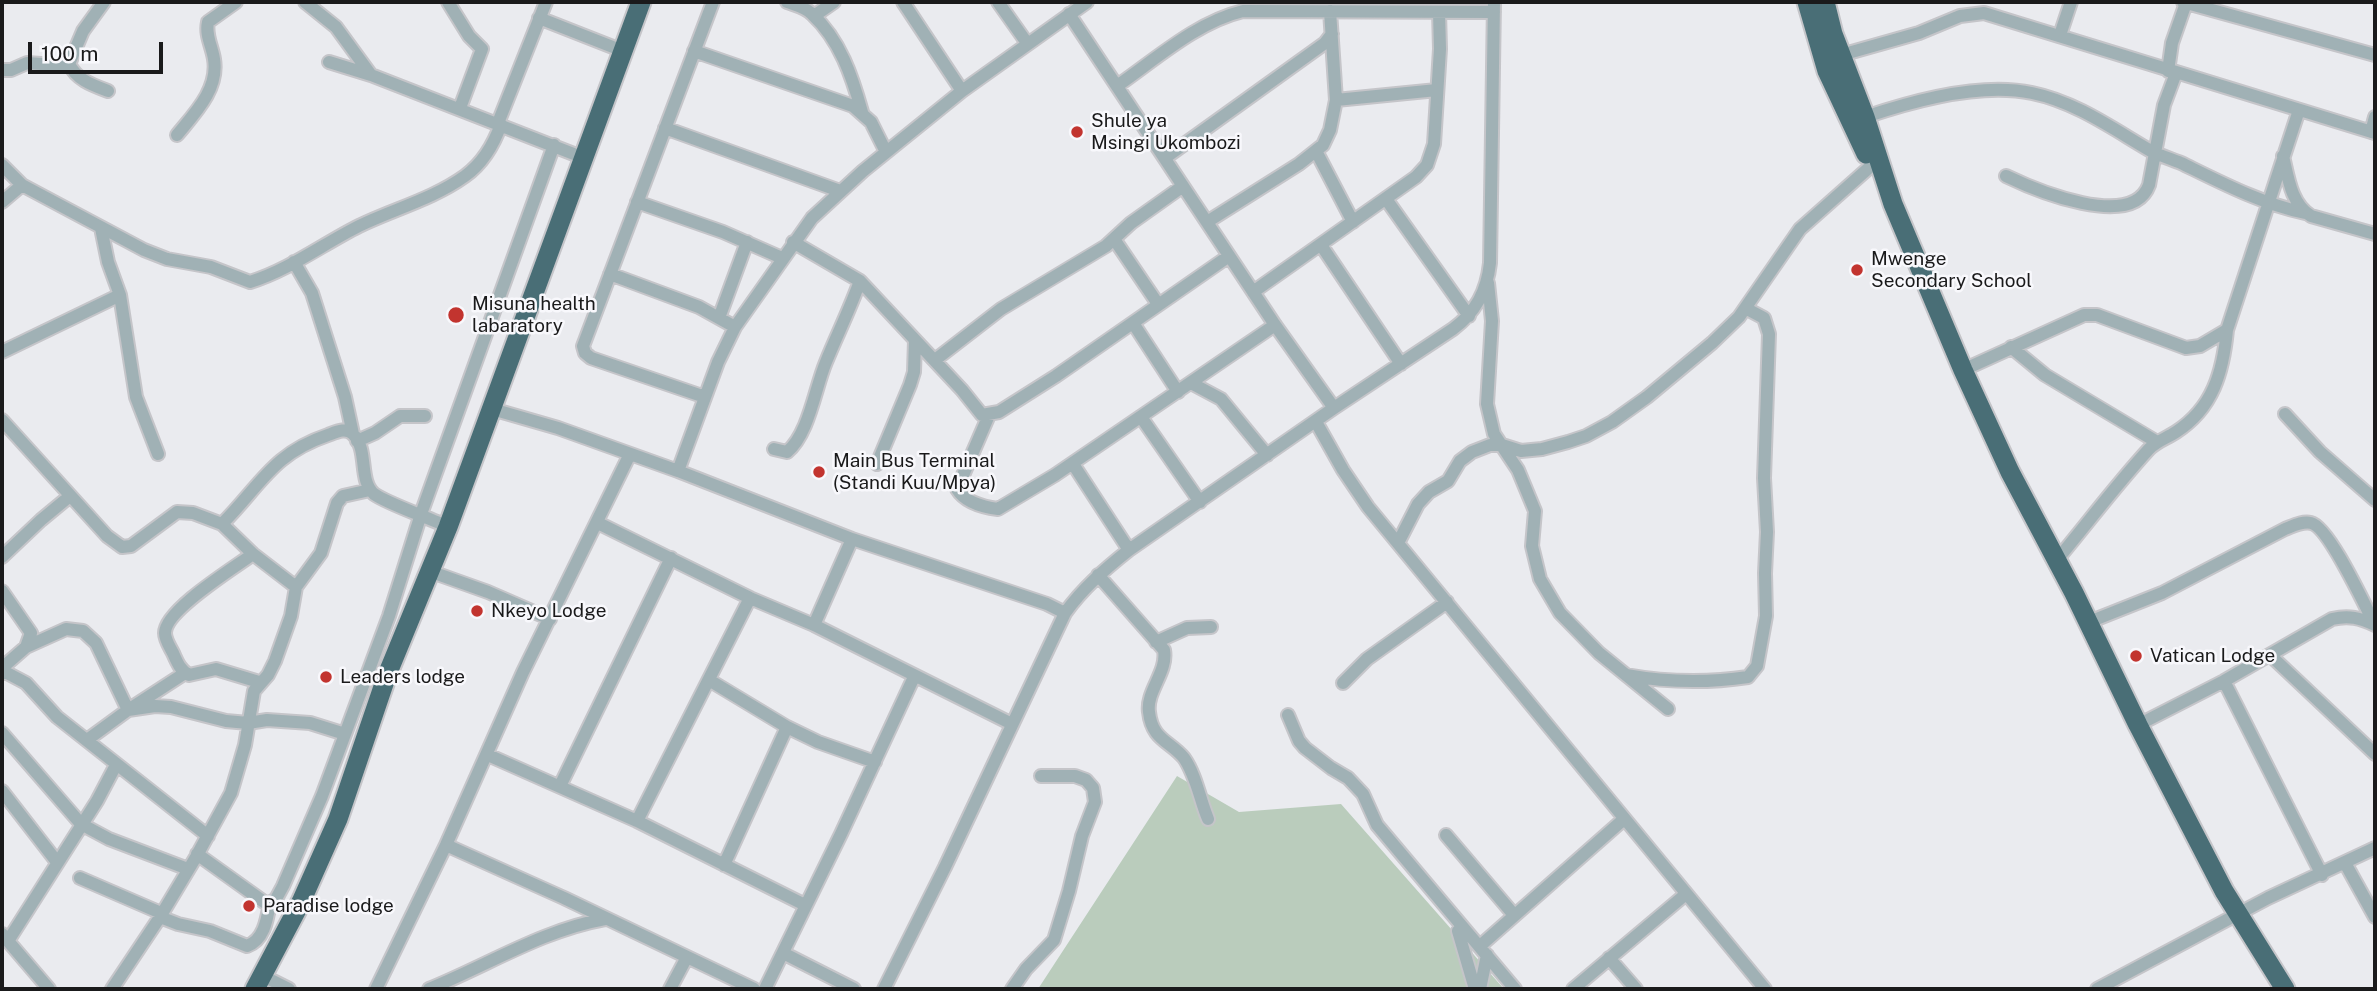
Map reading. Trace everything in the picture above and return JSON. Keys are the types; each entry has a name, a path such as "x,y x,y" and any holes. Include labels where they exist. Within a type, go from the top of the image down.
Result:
{"highway":[{"path":"259,983 301,902 338,820 387,675 448,527 640,2"},
{"path":"1807,2 1827,71 1871,166 1893,204"},
{"path":"1825,2 1840,55 1865,117 1893,204 1963,370 2010,472 2238,915 2285,989"}],"street":[{"path":"69,66 83,32 104,2"},
{"path":"177,135 205,101 213,82 216,68 207,33 208,22 236,2"},
{"path":"305,2 336,27 372,75"},
{"path":"448,2 469,36 482,49 460,108"},
{"path":"2,166 22,185 101,228 167,259 211,267 247,282 257,280 359,226 435,195 467,175 491,147 546,2"},
{"path":"705,397 591,358 585,353 583,346 713,2"},
{"path":"787,2 804,8 814,16 846,62 862,112"},
{"path":"814,16 834,2"},
{"path":"903,2 962,91"},
{"path":"998,2 1027,43"},
{"path":"678,471 705,397 735,327 812,218 886,152 962,91 1087,2"},
{"path":"1957,2 1960,16"},
{"path":"2060,35 2071,2"},
{"path":"2006,176 2055,197 2111,206 2130,203 2143,196 2147,191 2172,72 2172,43 2184,2 2375,55"},
{"path":"1117,86 1206,25 1227,15 1256,10 1439,12 1494,7 1488,283 1492,321 1487,404 1492,428 1518,470 1535,511 1532,546 1540,579 1547,593 1567,620 1603,657 1668,709"},
{"path":"1207,222 1323,145 1330,130 1336,100 1330,11"},
{"path":"1253,292 1416,177 1427,164 1434,144 1440,49 1439,12"},
{"path":"1840,55 1919,33 1960,16 1984,13 2373,132 2375,117"},
{"path":"1069,14 1275,325 1334,408"},
{"path":"539,19 623,51"},
{"path":"1165,158 1325,43 1332,34"},
{"path":"694,51 853,106 871,122 886,152"},
{"path":"329,62 460,108 584,158"},
{"path":"2,70 11,70 27,63 69,66 84,82 108,91"},
{"path":"1336,100 1437,90"},
{"path":"1865,117 1937,97 1998,90 2042,95 2111,125 2155,153 2268,202 2305,212"},
{"path":"2056,561 2157,442 2184,426 2208,398 2221,373 2227,330 2299,110"},
{"path":"665,128 840,191"},
{"path":"80,878 178,924 210,931 247,946 258,939 266,924 270,904 283,886 322,796 389,616 421,514 554,145"},
{"path":"1316,151 1353,222"},
{"path":"2283,155 2296,203 2305,212 2375,234"},
{"path":"1398,543 1418,504 1429,492 1448,481 1460,461 1478,449 1502,445 1521,451 1542,449 1594,433 1647,397 1712,343 1747,309 1800,229 1871,166"},
{"path":"2,202 22,185"},
{"path":"934,360 1009,303 1087,258 1183,186"},
{"path":"1386,199 1469,316"},
{"path":"637,202 747,242 782,258"},
{"path":"101,228 108,262 120,295 136,397 158,454"},
{"path":"1114,239 1158,304"},
{"path":"719,318 747,242"},
{"path":"793,242 860,281 982,415 999,412 1048,382 1229,256"},
{"path":"1321,245 1401,364"},
{"path":"294,262 312,293 355,438 363,453 370,490 448,527"},
{"path":"610,274 699,307 735,327"},
{"path":"774,449 787,452 799,439 825,363 860,281"},
{"path":"884,989 1065,612 1098,575 1129,550 1469,316 1488,283"},
{"path":"2,352 120,295"},
{"path":"1626,675 1676,680 1713,680 1748,677 1757,666 1766,616 1767,532 1764,478 1769,334 1764,318 1747,309"},
{"path":"1963,370 2084,316 2097,315 2186,348 2200,346 2227,330"},
{"path":"1133,323 1178,392"},
{"path":"989,415 957,484 958,492 965,498 978,505 998,509 1073,464 1275,325"},
{"path":"877,464 912,379 915,340"},
{"path":"2011,347 2045,375 2157,442"},
{"path":"1191,383 1221,399 1267,455"},
{"path":"492,409 558,428 678,471 852,539 1065,612"},
{"path":"2285,414 2319,452 2375,500"},
{"path":"355,438 400,416 425,416"},
{"path":"1141,417 1200,502"},
{"path":"2,420 70,496 122,548 131,546 177,512 193,513 222,524 253,554 296,587"},
{"path":"1316,422 1368,507 1765,989"},
{"path":"222,524 278,461 293,450 339,431 347,430 355,438"},
{"path":"376,989 488,755 523,672 630,454"},
{"path":"1073,464 1129,550"},
{"path":"112,989 208,836 230,793 245,745 254,691 259,682 268,675 291,616 296,587 321,553 339,499 370,490"},
{"path":"3,553 70,496"},
{"path":"2089,622 2162,593 2285,529 2306,522 2315,524 2332,544 2375,625"},
{"path":"598,523 750,598 814,625 1012,724"},
{"path":"814,625 852,539"},
{"path":"253,554 207,587 170,619 165,636 179,666 189,675 216,669 259,682"},
{"path":"559,786 671,558"},
{"path":"429,571 488,592 550,619"},
{"path":"1098,575 1165,654 1149,713 1162,741 1184,758 1208,819"},
{"path":"2,591 31,633 26,647"},
{"path":"637,821 750,598"},
{"path":"1343,683 1367,659 1447,602"},
{"path":"2138,725 2224,681 2332,619 2344,616 2359,618 2375,625"},
{"path":"1156,642 1187,628 1211,627"},
{"path":"128,710 96,643 83,631 66,629 26,647 2,670 26,683 48,710 208,836"},
{"path":"2270,655 2375,754"},
{"path":"87,740 185,673"},
{"path":"765,989 914,677"},
{"path":"709,680 787,727 818,742 874,762"},
{"path":"2224,681 2322,875"},
{"path":"128,710 155,706 171,707 226,721 310,723 345,734"},
{"path":"1288,715 1299,741 1363,794 1377,825 1515,989"},
{"path":"724,865 787,727"},
{"path":"2,733 81,824 109,839 188,869"},
{"path":"488,755 637,821 805,905"},
{"path":"49,989 5,938 33,904 116,765"},
{"path":"1012,989 1057,933 1096,795 1086,780 1075,776 1041,776"},
{"path":"2,791 57,862"},
{"path":"1477,989 1484,951 1514,915 1624,819"},
{"path":"1446,835 1514,915"},
{"path":"446,845 754,989"},
{"path":"2097,989 2268,898 2375,848"},
{"path":"197,854 270,904"},
{"path":"2345,863 2375,917"},
{"path":"1573,989 1686,894"},
{"path":"429,989 555,932 581,923 606,919"},
{"path":"1458,931 1477,989"},
{"path":"783,953 854,989"},
{"path":"670,989 687,957"},
{"path":"1609,958 1636,989"},
{"path":"259,983 289,989"}],"green space":[{"path":"1177,776 1239,812 1341,804 1504,989 1038,989"}],"place":[{"name":"Shule ya Msingi Ukombozi","path":"1077,132"},
{"name":"Mwenge Secondary School","path":"1857,270"},
{"name":"Misuna health labaratory","path":"456,315"},
{"name":"Main Bus Terminal (Standi Kuu/Mpya)","path":"819,472"},
{"name":"Nkeyo Lodge","path":"477,611"},
{"name":"Vatican Lodge","path":"2136,656"},
{"name":"Leaders lodge","path":"326,677"},
{"name":"Paradise lodge","path":"249,906"}]}
